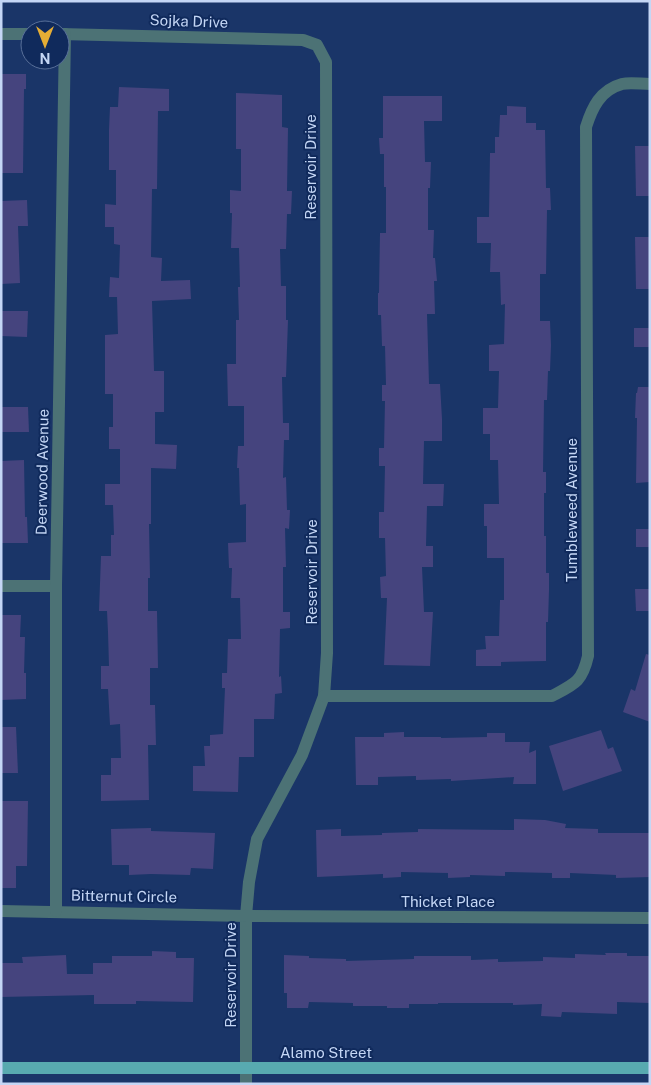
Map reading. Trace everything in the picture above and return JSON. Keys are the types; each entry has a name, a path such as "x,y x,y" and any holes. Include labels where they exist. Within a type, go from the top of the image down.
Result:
{"main road":[{"name":"Alamo Street","path":"1,1068 650,1068"}],"street":[{"path":"1,34 20,34"},
{"name":"Sojka Drive","path":"70,34 303,40 317,45"},
{"name":"Reservoir Drive","path":"246,1084 246,916 248,882 257,839 302,755 324,696 327,653 326,62 317,45"},
{"name":"Deerwood Avenue","path":"56,911 56,586 62,70"},
{"name":"Tumbleweed Avenue","path":"324,696 552,696 572,686 584,672 588,656 586,127 592,108 611,89 623,84 650,84"},
{"path":"1,586 56,586"},
{"name":"Bitternut Circle","path":"1,911 246,916"},
{"name":"Thicket Place","path":"246,916 650,918"}],"building":[{"path":"1,74 26,74 26,89 24,89 23,173 1,173"},
{"path":"119,87 169,89 169,111 158,111 157,189 152,189 151,257 162,258 161,281 190,280 191,299 152,301 154,371 164,371 164,412 155,412 155,444 177,445 176,469 151,468 148,611 157,611 158,668 150,668 150,705 155,705 156,745 148,745 149,800 101,801 101,775 111,775 111,758 121,758 120,724 110,725 108,689 101,689 101,666 109,666 107,611 99,611 101,556 111,556 111,535 114,535 113,505 105,505 105,484 120,484 120,449 109,449 109,427 113,427 113,394 105,394 105,335 118,334 117,297 109,297 110,277 119,278 120,245 114,244 114,227 105,227 105,204 116,205 116,170 109,170 109,130 110,107 118,107"},
{"path":"236,93 282,95 282,127 288,128 287,191 292,191 291,214 287,214 286,249 280,249 281,286 286,286 286,320 288,320 286,377 282,377 283,423 289,423 289,440 284,440 283,478 286,477 287,510 290,510 289,529 285,528 286,567 283,567 283,612 290,612 290,628 280,629 279,677 281,676 282,693 275,694 274,719 254,719 254,757 239,757 238,792 193,791 193,766 205,766 204,746 210,746 210,735 223,734 225,688 222,688 222,673 227,673 228,639 241,639 240,598 231,598 232,568 229,568 228,543 246,542 246,504 240,505 239,468 237,468 238,446 244,446 244,406 228,406 227,364 236,364 236,320 239,320 239,248 231,248 232,213 230,213 230,190 241,191 241,149 236,149"},
{"path":"383,96 442,96 442,121 424,121 425,162 431,162 430,188 428,188 428,230 434,230 433,258 435,258 437,281 434,281 435,314 427,314 429,384 440,384 442,441 424,441 423,484 444,484 443,506 427,506 426,546 433,546 433,567 422,567 424,612 433,612 430,666 384,665 387,598 381,598 380,577 386,576 385,538 379,538 379,512 384,512 385,466 379,466 379,448 384,448 385,401 382,401 382,385 386,385 385,346 382,346 381,315 378,315 380,233 386,233 384,154 380,154 379,138 383,138"},
{"path":"507,106 526,107 526,123 536,123 536,130 545,130 546,188 550,188 551,210 547,210 546,274 540,274 540,321 550,321 551,345 547,400 544,400 543,472 546,472 546,493 544,493 544,536 546,536 546,573 549,573 546,661 501,662 501,666 476,666 476,650 486,649 485,636 499,636 500,600 504,600 504,558 487,558 487,526 484,526 484,504 499,504 498,460 490,460 490,434 483,434 483,408 498,408 499,371 489,371 489,345 504,344 505,304 501,305 500,272 490,272 491,243 477,243 477,217 489,217 490,153 495,153 495,137 499,137 500,115 507,115"},
{"path":"635,146 650,146 650,196 636,196"},
{"path":"27,200 28,226 18,226 20,283 1,284 1,201"},
{"path":"635,237 650,237 650,289 636,289"},
{"path":"1,311 28,311 27,337 1,336"},
{"path":"634,328 650,328 650,347 634,347"},
{"path":"638,387 650,387 650,482 636,483 637,418 635,418"},
{"path":"1,407 28,407 29,432 1,432"},
{"path":"24,460 25,517 27,517 28,543 1,543 1,461"},
{"path":"636,529 650,529 650,547 636,547"},
{"path":"635,589 650,589 650,611 636,611"},
{"path":"1,615 21,615 20,637 25,637 24,673 26,673 26,699 1,700"},
{"path":"646,654 650,655 650,722 623,712 631,689 635,691"},
{"path":"1,727 16,727 18,773 1,773"},
{"path":"601,730 608,749 613,747 622,771 563,791 549,746"},
{"path":"404,732 404,737 441,738 487,737 487,733 505,733 505,742 530,742 529,753 536,750 536,784 513,784 514,777 451,781 451,779 416,780 416,776 378,777 378,785 356,785 355,737 384,737 384,733"},
{"path":"1,801 28,801 27,866 16,866 16,888 1,888"},
{"path":"514,819 545,820 566,824 565,828 598,829 598,833 650,833 650,877 616,878 616,875 570,873 570,878 552,878 552,873 505,872 505,876 470,875 470,877 448,878 448,873 401,872 401,877 383,878 383,874 317,877 316,830 341,829 341,836 418,832 418,829 514,830"},
{"path":"151,828 151,831 215,833 213,869 191,868 190,875 129,875 129,865 112,865 111,829"},
{"path":"152,951 176,952 176,958 194,958 193,1002 136,1001 136,1004 94,1004 94,995 1,997 1,963 23,963 22,957 66,955 67,974 93,974 93,963 112,963 112,956 152,956"},
{"path":"605,953 627,953 627,956 650,956 650,1003 617,1002 617,1014 562,1012 561,1017 541,1016 542,1004 513,1005 513,1003 409,1004 409,1008 387,1008 387,1006 353,1006 353,1003 309,1002 308,1008 287,1008 287,993 284,993 284,955 346,959 346,961 414,959 414,956 471,956 471,960 498,959 498,962 543,961 543,957 575,958 575,954 606,955"}]}
